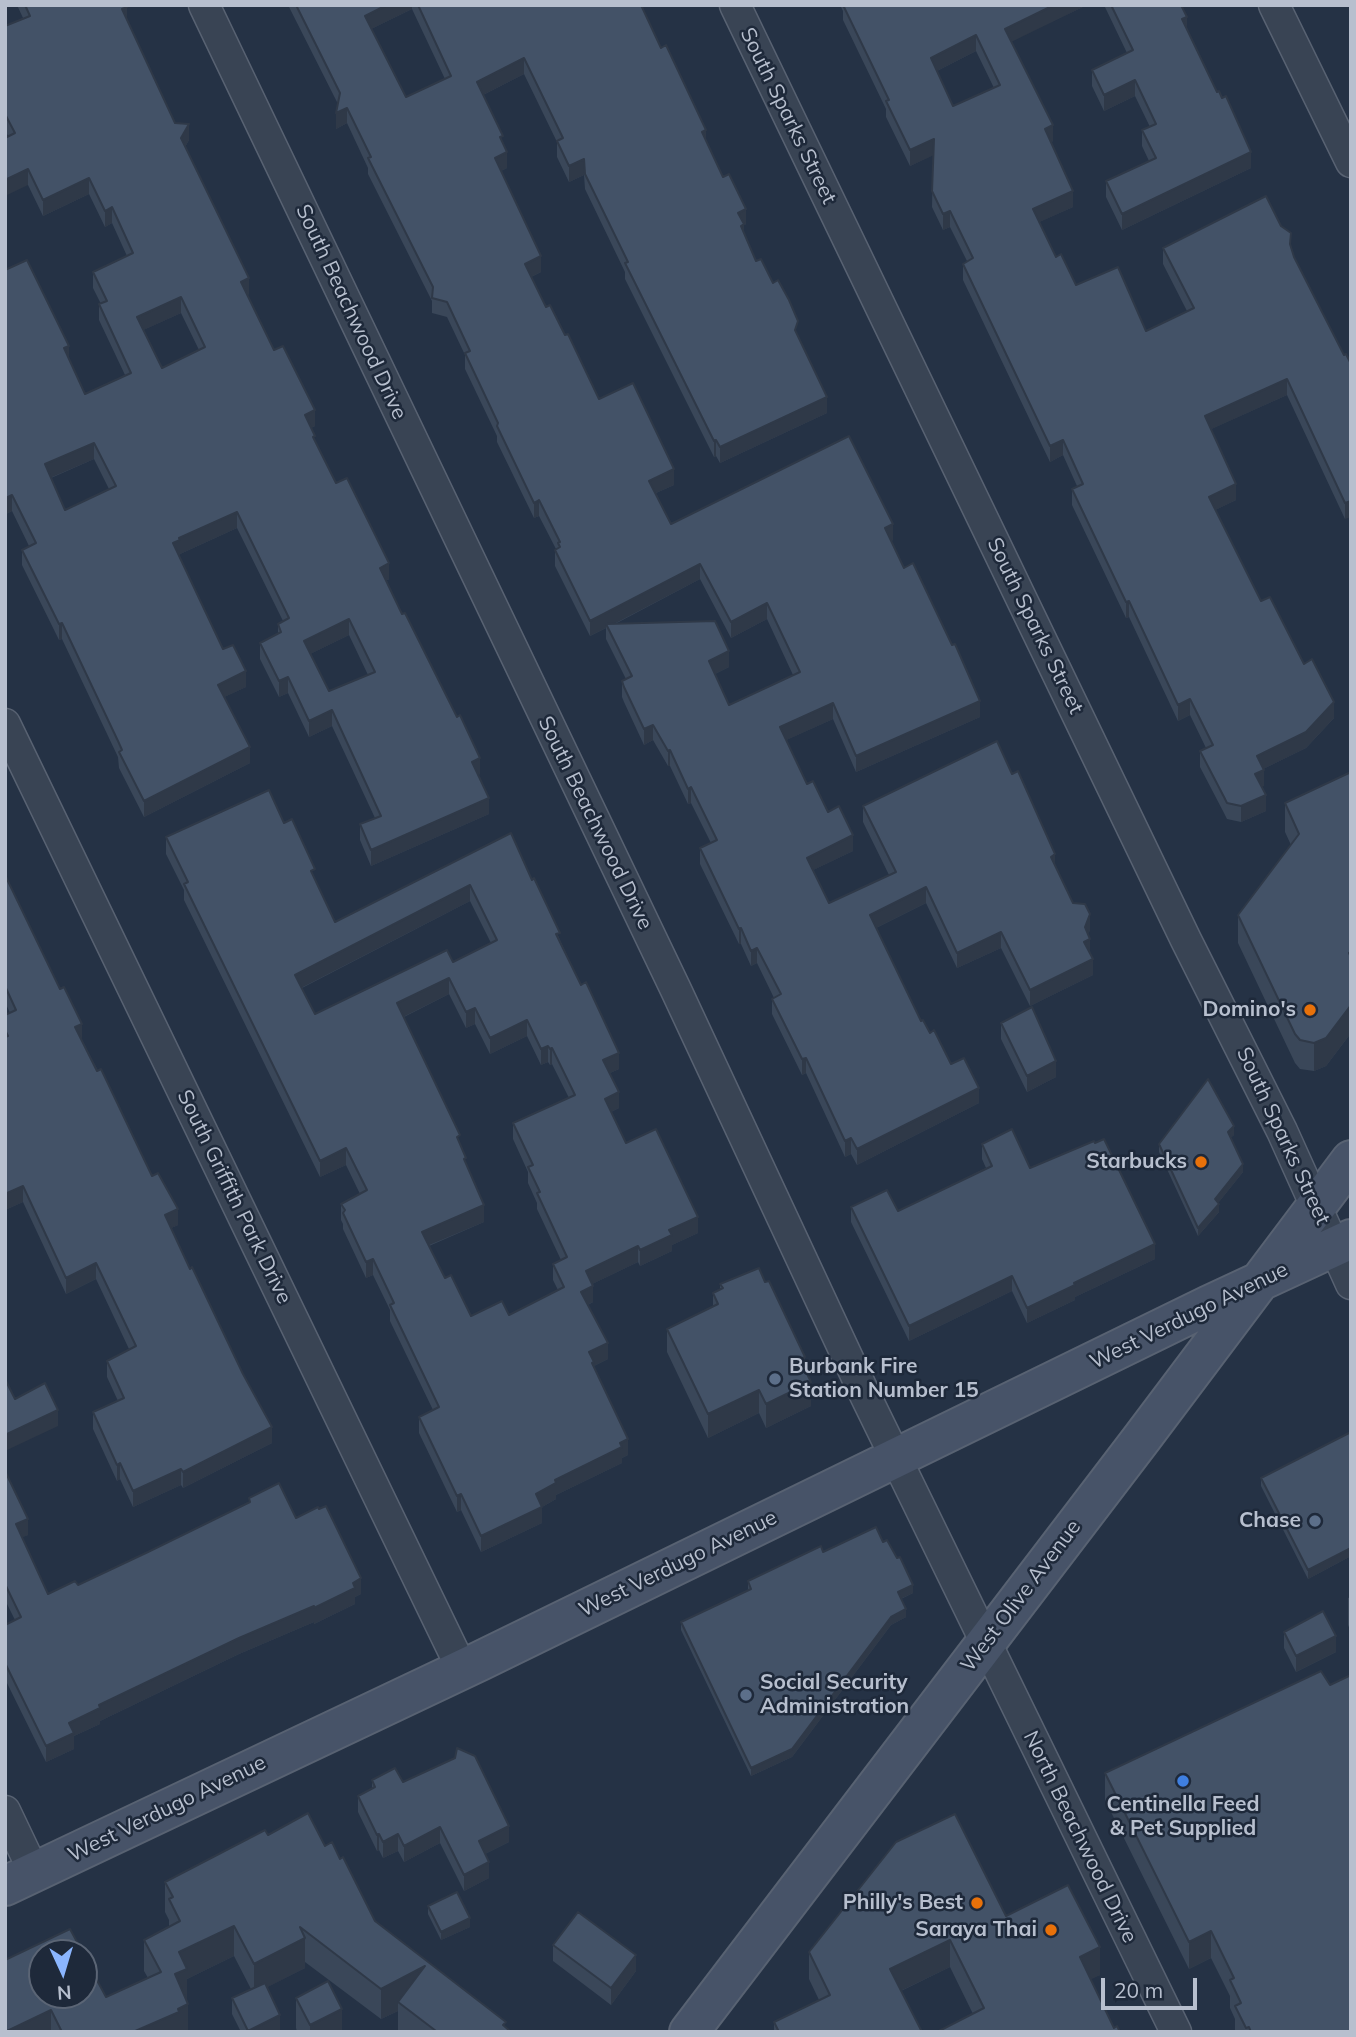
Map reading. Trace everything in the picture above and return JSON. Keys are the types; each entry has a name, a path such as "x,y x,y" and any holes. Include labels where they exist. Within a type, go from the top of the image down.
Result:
{"main road":[{"name":"West Olive Avenue","path":"689,2032 1351,1160"},
{"name":"West Verdugo Avenue","path":"20,1879 462,1669 1343,1243"}],"street":[{"name":"South Beachwood Drive","path":"204,5 676,990 785,1228 986,1642"},
{"name":"South Sparks Street","path":"734,5 1317,1205 1343,1243 1351,1283"},
{"path":"1274,5 1351,162"},
{"name":"South Griffith Park Drive","path":"5,724 462,1669"},
{"name":"North Beachwood Drive","path":"986,1642 1176,2032"},
{"path":"5,1811 20,1879"}],"building":[{"path":"25,5 127,5 122,9 175,123 189,124 181,138 249,278 241,282 274,350 283,346 315,410 305,415 336,483 347,478 389,563 380,568 457,717 460,715 480,758 472,762 489,798 371,850 360,824 381,816 332,710 309,721 288,677 279,681 260,643 281,632 278,624 289,618 237,512 173,543 223,649 233,645 246,671 218,685 250,747 144,801 119,752 122,750 62,623 59,624 22,550 36,543 12,495 6,498 5,496 5,270 27,260 69,346 64,348 85,394 131,373 99,304 107,301 93,272 133,253 112,207 105,211 89,178 43,200 28,169 5,180 5,138 15,133 5,114 5,26 30,16","holes":["181,297 205,347 162,368 137,317","94,443 116,486 65,510 45,464","349,619 375,672 329,691 304,641"]},
{"path":"296,5 387,5 365,16 406,97 451,76 418,5 641,5 661,48 666,45 706,130 702,132 723,177 729,174 746,209 738,213 756,261 761,259 773,283 778,280 789,300 798,321 795,330 827,397 720,447 716,440 714,441 625,263 628,262 585,174 584,159 569,166 557,141 563,138 524,58 477,82 503,136 500,137 507,152 495,158 541,256 525,264 546,307 550,305 565,335 568,334 599,399 633,383 674,469 649,481 671,524 849,436 893,524 885,528 904,568 913,563 952,645 955,644 980,701 856,756 833,703 780,727 807,784 813,781 828,812 839,806 853,835 807,858 829,903 896,872 863,806 997,741 1012,774 1018,771 1055,854 1051,857 1073,903 1085,904 1090,914 1085,927 1090,939 1084,942 1093,959 1030,990 1001,932 957,953 926,887 870,915 921,1021 923,1020 930,1033 934,1030 951,1064 964,1058 979,1088 857,1149 851,1138 845,1141 806,1058 802,1059 772,999 781,994 757,948 751,951 700,848 717,840 670,750 668,751 653,725 644,729 622,681 632,676 606,624 715,621 729,651 709,661 729,705 800,672 767,603 731,622 700,564 590,621 555,550 560,547 560,542 539,500 534,503 497,426 498,423 465,353 470,351 447,302 432,298 433,287 368,158 371,157 347,108 336,113 340,93"},
{"path":"843,5 1054,5 1005,29 1053,125 1045,129 1073,191 1033,209 1056,257 1061,254 1076,285 1118,267 1146,331 1194,308 1163,248 1266,196 1281,226 1291,233 1290,244 1294,257 1351,364 1351,501 1345,503 1287,379 1205,416 1236,484 1209,497 1261,601 1270,597 1304,664 1312,659 1334,702 1306,732 1257,756 1264,770 1255,774 1266,795 1241,806 1227,803 1200,751 1213,745 1190,699 1178,705 1072,489 1083,484 1063,440 1050,446 963,264 973,258 950,211 943,214 932,191 934,139 910,150 886,101 889,100","holes":["976,35 1000,85 953,106 931,58"]},
{"path":"1111,5 1181,5 1187,17 1182,19 1217,92 1219,91 1222,98 1226,96 1251,152 1122,214 1106,181 1156,158 1142,130 1156,124 1135,80 1104,95 1092,70 1133,50"},
{"path":"1351,772 1351,1005 1326,1038 1314,1043 1300,1040 1295,1034 1238,915 1299,834 1285,803"},
{"path":"269,790 284,823 292,819 315,869 311,871 335,922 511,833 560,933 556,934 581,985 586,982 619,1053 603,1060 619,1092 605,1099 626,1143 656,1129 698,1217 669,1230 672,1235 640,1250 638,1246 586,1271 593,1286 581,1292 608,1343 589,1352 628,1439 620,1443 622,1447 555,1480 556,1483 536,1494 542,1507 481,1536 461,1494 457,1496 419,1417 439,1407 390,1305 394,1303 373,1259 366,1262 343,1213 345,1210 341,1204 367,1190 346,1148 320,1161 184,884 188,882 166,837","holes":["470,885 497,940 453,962 447,950 315,1014 295,975","449,978 466,1012 475,1008 490,1038 527,1020 541,1049 548,1046 552,1048 575,1095 513,1123 533,1165 528,1167 540,1192 537,1193 567,1257 553,1264 564,1287 509,1315 502,1301 471,1316 451,1275 445,1278 422,1232 484,1205 464,1159 466,1158 457,1137 460,1135 397,1003"]},
{"path":"5,875 60,989 64,987 82,1024 75,1027 97,1071 101,1069 152,1176 158,1173 178,1209 165,1215 272,1427 183,1472 181,1469 133,1491 120,1463 117,1465 93,1412 124,1398 107,1361 136,1346 96,1263 66,1278 23,1186 5,1194 5,1037 8,1036 5,1030 5,1015 16,1010 5,986"},
{"path":"1032,1007 1056,1061 1027,1076 1001,1023"},
{"name":"Starbucks","path":"1208,1079 1234,1126 1228,1132 1243,1164 1215,1199 1219,1204 1198,1228 1159,1144"},
{"path":"1012,1129 1030,1168 1104,1139 1155,1244 1027,1308 1012,1276 909,1326 851,1207 887,1190 898,1211 992,1166 982,1144"},
{"path":"759,1268 765,1282 769,1281 805,1357 800,1359 811,1382 766,1404 759,1390 708,1414 667,1329 718,1304 713,1293 723,1288 720,1284"},
{"path":"5,1379 15,1399 45,1383 58,1410 5,1435"},
{"name":"Chase","path":"1351,1432 1351,1548 1308,1570 1261,1478"},
{"path":"5,1471 28,1519 16,1524 48,1594 75,1581 78,1585 148,1552 250,1502 249,1498 279,1483 296,1518 326,1506 361,1578 353,1583 355,1588 314,1608 239,1638 99,1705 100,1708 69,1723 74,1733 46,1746 5,1663 5,1625 21,1617 5,1584"},
{"path":"876,1527 883,1542 887,1540 897,1558 900,1557 913,1585 898,1592 906,1609 891,1617 792,1749 751,1768 681,1622 751,1589 748,1581 821,1546 823,1552"},
{"path":"1323,1611 1336,1636 1296,1656 1284,1632"},
{"path":"1321,1671 1330,1685 1351,1675 1351,2032 1251,2032 1249,2027 1246,2028 1235,2006 1241,2003 1230,1980 1234,1978 1211,1931 1189,1942 1105,1773"},
{"path":"457,1748 475,1756 509,1826 479,1841 489,1862 464,1875 440,1827 404,1846 398,1834 383,1842 358,1796 375,1787 372,1780 395,1768 403,1782 455,1758"},
{"path":"308,1813 325,1846 332,1842 340,1859 343,1857 375,1921 506,2022 503,2025 511,2032 436,2032 398,2002 425,1966 381,1989 300,1927 305,1938 254,1964 234,1926 179,1952 187,1969 175,1974 188,2004 178,2009 179,2012 133,2032 62,2032 51,2010 5,2032 5,1960 28,1949 28,2009 98,2009 98,1982 106,1997 161,1972 144,1940 180,1921 169,1899 173,1897 165,1882 265,1830 268,1835"},
{"path":"955,1814 1006,1916 1068,1885 1100,1947 1080,1957 1114,2028 1117,2026 1120,2032 937,2032 984,2008 950,1940 890,1969 922,2032 779,2032 774,2022 830,1995 809,1952 896,1842"},
{"path":"457,1892 470,1918 441,1932 428,1906"},
{"path":"578,1912 636,1955 611,1988 553,1945"},
{"path":"70,1929 75,1939 49,1939"},
{"path":"328,1981 342,2009 310,2025 296,1998"},
{"path":"265,1983 280,2015 248,2031 232,1998"}],"place":[{"name":"Domino's","path":"1310,1010"},
{"name":"Starbucks","path":"1201,1162"},
{"name":"Burbank Fire Station Number 15","path":"775,1379"},
{"name":"Chase","path":"1315,1521"},
{"name":"Social Security Administration","path":"746,1695"},
{"name":"Centinella Feed & Pet Supplied","path":"1183,1781"},
{"name":"Philly's Best","path":"977,1903"},
{"name":"Saraya Thai","path":"1051,1930"}]}
